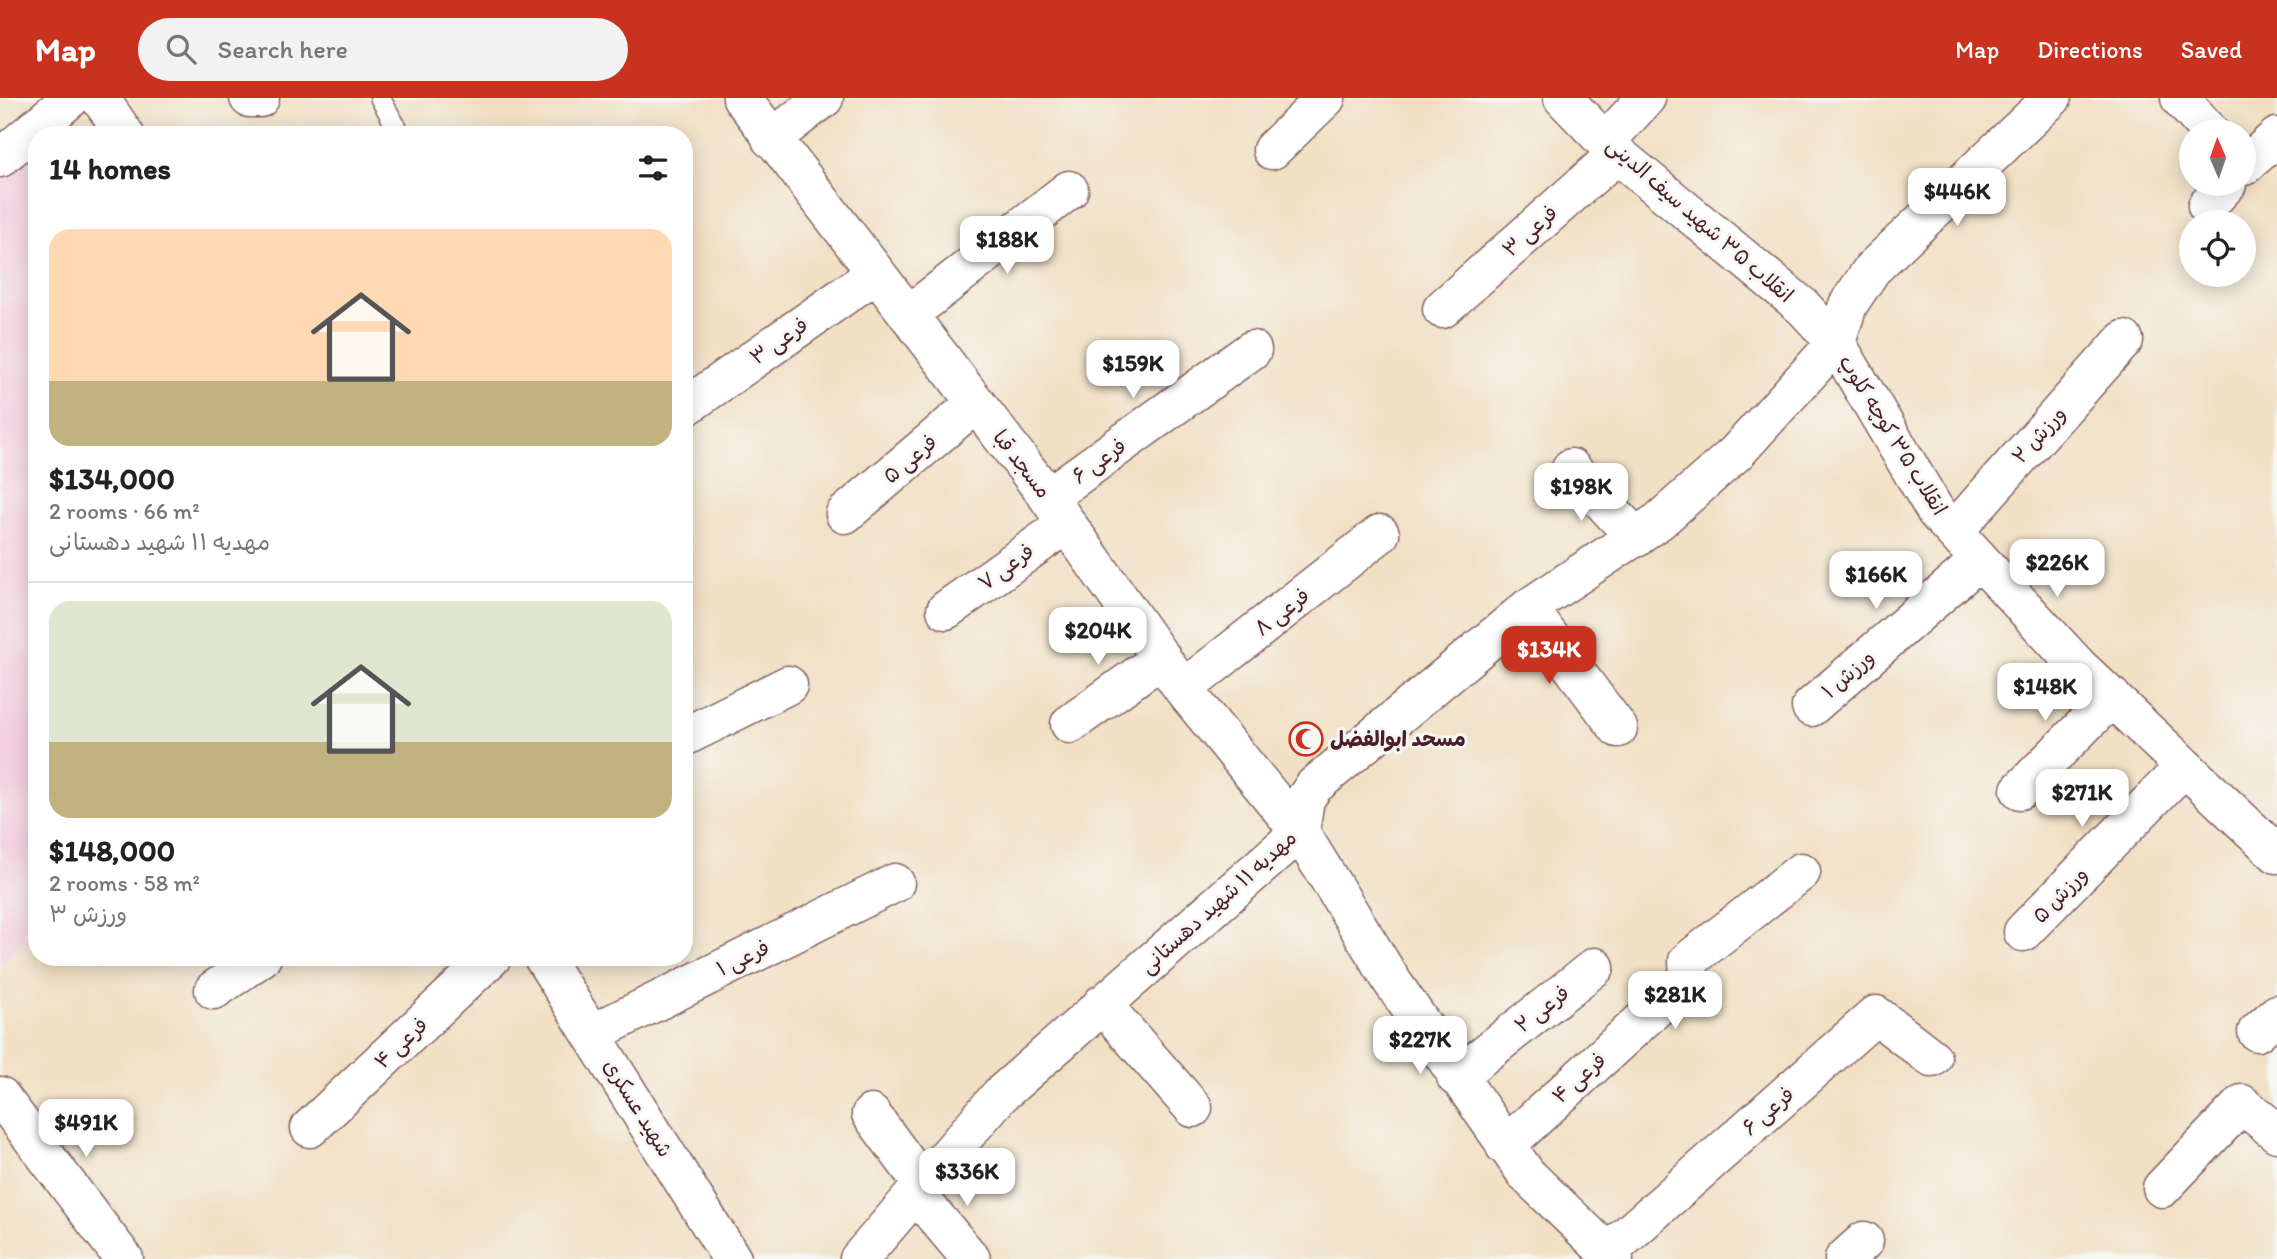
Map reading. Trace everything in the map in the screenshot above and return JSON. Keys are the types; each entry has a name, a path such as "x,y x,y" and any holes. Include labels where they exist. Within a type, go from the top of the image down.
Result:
{"street":[{"path":"38,126 71,98"},
{"path":"100,98 119,126"},
{"path":"249,98 260,98"},
{"name":"مسجد قبا","path":"742,98 1057,510 1184,689 1300,832 1393,983 1505,1146 1527,1175 1610,1256"},
{"path":"771,139 824,98"},
{"path":"1272,150 1326,98"},
{"name":"انقلاب ۳۵ شهید سیف الدینی","path":"1563,98 1612,147 1803,307 1836,343"},
{"path":"1612,147 1646,98"},
{"path":"1836,343 1847,305 1872,269 2052,98"},
{"path":"2180,98 2198,119"},
{"path":"0,158 28,134"},
{"path":"2256,155 2277,137"},
{"name":"فرعی ۳","path":"1442,309 1612,147"},
{"path":"908,315 1069,190"},
{"name":"فرعی ۳","path":"693,402 875,274"},
{"name":"ورزش ۲","path":"1954,531 2124,340"},
{"name":"انقلاب ۳۵ کوچه کلوپ","path":"1836,343 1937,512 2078,666 2277,854"},
{"name":"مهدیه ۱۱ شهید دهستانی","path":"859,1259 921,1191 1000,1095 1300,832 1305,799 1314,786 1528,608 1636,538 1736,453 1836,343"},
{"name":"فرعی ۶","path":"1057,510 1252,350"},
{"name":"فرعی ۵","path":"845,514 975,404"},
{"path":"1571,468 1636,538"},
{"name":"فرعی ۷","path":"946,610 1057,510"},
{"name":"فرعی ۸","path":"1184,689 1380,534"},
{"name":"ورزش ۱","path":"1811,707 1980,560"},
{"path":"1528,608 1618,728"},
{"path":"1070,724 1162,658"},
{"path":"693,732 788,685"},
{"path":"2021,790 2112,697"},
{"name":"ورزش ۵","path":"2023,932 2184,767"},
{"name":"فرعی ۴","path":"1505,1146 1689,978 1688,961 1801,872"},
{"name":"فرعی ۱","path":"591,1034 895,883"},
{"path":"214,990 249,966"},
{"name":"فرعی ۴","path":"310,1128 482,966"},
{"name":"شهید عسکری","path":"549,966 732,1259"},
{"name":"فرعی ۲","path":"1456,1077 1595,967"},
{"path":"1102,1004 1193,1108"},
{"name":"فرعی ۶","path":"1610,1256 1876,1015 1932,1058"},
{"path":"0,1096 124,1259"},
{"path":"2161,1188 2242,1104 2277,1133"},
{"path":"871,1114 921,1191 971,1259"}],"lane":[{"path":"380,98 396,126"}],"shaded area":[{"path":"60,111 68,126 43,126"},
{"path":"28,139 28,518 0,538 0,164"},
{"path":"28,520 28,940 0,963 0,540"}],"place":[{"name":"مسحد ابوالفضل","path":"1306,739"}]}
